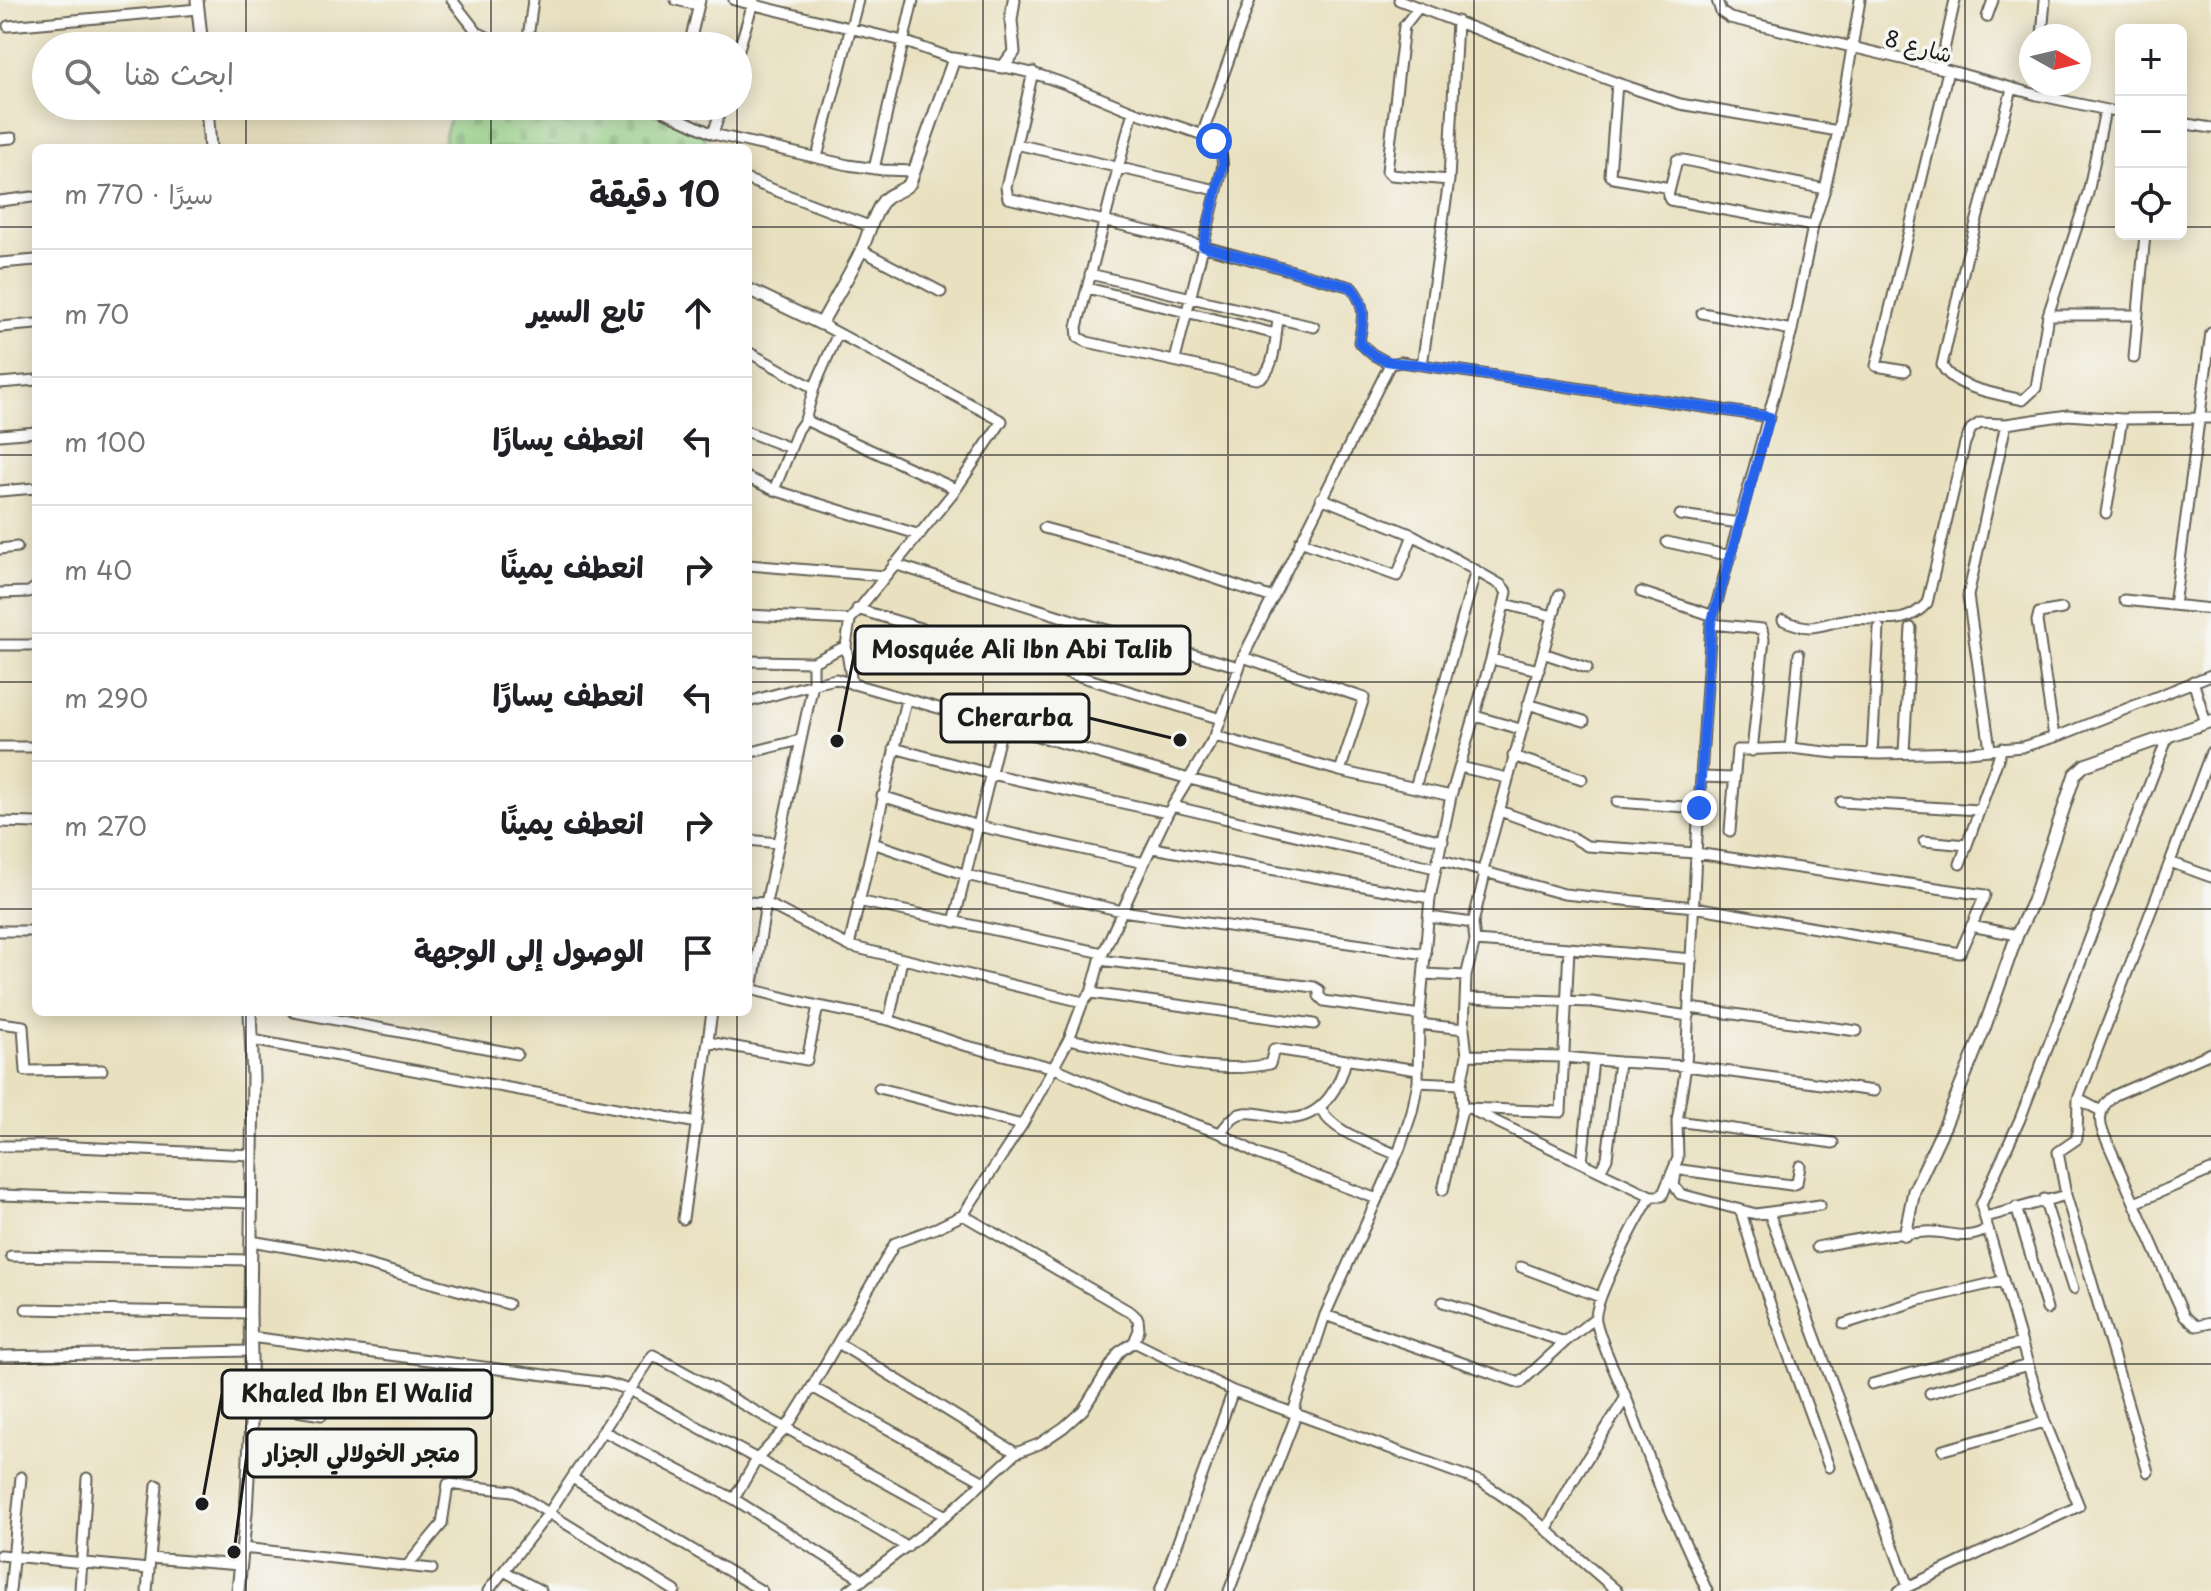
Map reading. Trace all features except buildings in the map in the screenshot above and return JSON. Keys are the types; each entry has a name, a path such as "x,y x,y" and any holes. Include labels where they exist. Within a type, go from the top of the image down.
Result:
{"street":[{"path":"452,0 477,32"},
{"path":"529,32 533,0"},
{"path":"676,0 699,3 692,32"},
{"path":"734,0 753,2 903,41 954,59 1033,72 1202,135 1218,146 1223,158 1175,360"},
{"path":"817,157 858,0"},
{"path":"874,169 913,0"},
{"path":"1003,67 1014,52 1011,20 1014,0"},
{"path":"1202,135 1250,0"},
{"path":"1399,0 1680,104 1838,131"},
{"name":"شارع 8","path":"1717,0 1721,12 1730,18 1853,46 2019,91"},
{"path":"1820,1205 1769,1213 1741,1212 1680,1194 1674,1185 1678,1158 1677,1121 1686,1066 1696,853 1713,620 1792,330 1813,226 1838,131 1860,0"},
{"path":"1905,371 1876,366 1944,70 1955,0"},
{"path":"1987,17 1993,0"},
{"path":"2043,24 2045,0"},
{"path":"744,32 753,2"},
{"path":"8,26 198,4 201,32"},
{"path":"1419,7 1404,26 1387,171 1391,175 1449,180"},
{"path":"1422,365 1449,180 1457,21"},
{"path":"821,324 861,250 869,226 887,197 907,188 954,59"},
{"path":"1033,72 1005,190 1008,198 1203,246 1351,287 1361,298 1363,315 1359,342 1390,364 1401,362 1770,417"},
{"path":"1617,83 1610,175 1670,188"},
{"path":"2012,89 1942,365 1946,372 1966,384 2023,400 2036,388 2048,315 2088,193 2105,110"},
{"name":"شارع 8","path":"2042,96 2115,112"},
{"path":"1133,111 1077,327 1080,339 1259,379 1269,370 1278,320"},
{"path":"208,120 210,144"},
{"path":"690,120 713,134 874,169 914,171"},
{"path":"713,134 718,120"},
{"path":"2187,124 2211,128"},
{"path":"0,139 12,138"},
{"path":"1016,144 1216,190"},
{"path":"1813,226 1670,200 1677,160 1825,189"},
{"path":"752,182 869,226"},
{"path":"0,201 32,197"},
{"path":"2134,358 2144,240"},
{"path":"861,250 941,292"},
{"path":"0,263 32,260"},
{"path":"1090,274 1314,327"},
{"path":"1087,288 1276,334"},
{"path":"752,291 821,324 1002,421 956,489 850,620 846,646 852,684"},
{"path":"1702,313 1792,330"},
{"path":"2048,315 2137,315"},
{"path":"0,327 32,324"},
{"path":"774,490 838,333"},
{"path":"2174,605 2206,418 2211,333"},
{"path":"752,354 814,388"},
{"path":"734,1499 757,1459 787,1427 895,1243 963,1215 1055,1068 1083,1002 1091,993 1102,956 1144,863 1170,809 1215,736 1241,662 1390,364"},
{"path":"0,383 32,380"},
{"path":"1783,620 1800,627 1820,628 1849,619 1897,620 1916,615 1927,603 1965,443 1971,429 1980,423 2006,424 2068,415 2122,419 2206,418"},
{"path":"2106,513 2122,419"},
{"path":"805,420 956,489"},
{"path":"1990,749 1968,596 2006,424"},
{"path":"0,435 32,432"},
{"path":"752,434 790,448"},
{"path":"752,480 774,490 920,535"},
{"path":"0,491 32,488"},
{"path":"1229,1591 1295,1412 1325,1315 1397,1155 1412,1112 1418,1082 1430,898 1451,796 1507,592 1501,585 1413,535 1321,498"},
{"path":"1680,515 1740,523"},
{"path":"1044,528 1154,558 1273,598"},
{"path":"1300,541 1397,576 1413,535"},
{"path":"1667,542 1731,556"},
{"path":"0,549 17,547"},
{"path":"894,564 1079,622 1241,662 1364,698 1340,771"},
{"path":"752,565 885,576"},
{"path":"1415,788 1476,570"},
{"path":"0,593 32,590"},
{"path":"1641,592 1713,620 1762,629 1764,639 1752,751"},
{"path":"1443,1190 1465,1109 1461,1084 1467,1055 1464,1029 1466,976 1475,941 1473,923 1484,878 1483,870 1559,595"},
{"path":"2124,600 2211,609"},
{"path":"1505,604 1553,616"},
{"path":"857,609 1221,719"},
{"path":"2054,737 2037,621 2039,613 2062,609"},
{"path":"752,615 850,620"},
{"path":"1872,754 1879,628"},
{"path":"1904,752 1911,628"},
{"path":"0,645 32,645"},
{"path":"752,661 813,662 846,646"},
{"path":"1543,653 1587,668"},
{"path":"1790,748 1799,654"},
{"path":"1491,659 1539,670"},
{"path":"752,978 813,684 813,662"},
{"path":"1730,831 1737,750 1790,748 1872,754 2022,747 2211,675"},
{"path":"752,701 836,679 1189,779 1443,841"},
{"path":"1905,1235 1914,1191 1945,1125 2017,935 2033,901 2075,774 2085,765 2209,722 2193,681"},
{"path":"849,946 906,700"},
{"path":"1528,704 1584,721"},
{"path":"1475,716 1520,729"},
{"path":"954,922 1002,728"},
{"path":"1215,736 1340,771 1451,796"},
{"path":"1769,1213 1903,1588 2079,1506 2045,1422 1981,1205 2020,1119 2167,739"},
{"path":"752,752 800,740"},
{"path":"0,747 32,747"},
{"path":"894,748 991,774 1437,864 1483,870 1564,894 1694,907 1960,953 1985,895 1696,853 1587,846 1572,837 1500,811"},
{"path":"1960,864 2002,748"},
{"path":"2148,1472 2066,1195 2058,1152 2077,1139 2078,1099 2211,752"},
{"path":"1513,756 1582,779"},
{"path":"1460,767 1507,778"},
{"path":"1701,777 1733,778"},
{"path":"882,796 978,826 1144,863"},
{"path":"1617,802 1699,808"},
{"path":"1841,802 1979,810"},
{"path":"0,822 32,823"},
{"path":"752,840 778,843"},
{"path":"1924,841 1967,845"},
{"path":"873,843 966,875 1122,911 1426,954"},
{"path":"1153,848 1430,898"},
{"path":"2170,862 2211,877"},
{"path":"858,901 1102,956 1314,987 1324,1001 1464,1029"},
{"path":"752,902 766,903 849,946 1083,1002"},
{"path":"1429,917 1473,923"},
{"path":"1971,926 2017,935"},
{"path":"0,931 32,931"},
{"path":"1475,941 1692,959"},
{"path":"1465,1109 1561,1112 1569,948"},
{"path":"889,1020 902,960"},
{"path":"1424,974 1466,976"},
{"path":"752,990 889,1020 963,1045 1055,1068 1140,1105 1220,1133 1258,1154 1377,1199"},
{"path":"1091,993 1314,1024"},
{"path":"1466,998 1592,1002 1857,1031"},
{"path":"709,1042 807,1060 818,1006"},
{"path":"238,1591 252,1404 250,1016"},
{"path":"315,1016 517,1054"},
{"path":"683,1219 712,1016"},
{"path":"0,1023 23,1026 26,1071 102,1070"},
{"path":"1069,1039 1220,1069 1249,1069 1270,1064 1274,1049 1346,1060 1341,1082 1320,1108 1295,1118 1243,1113 1232,1118 1220,1133"},
{"path":"252,1040 697,1123"},
{"path":"2211,1053 2115,1095 2101,1111 2101,1125 2184,1316 2196,1326 2211,1323"},
{"path":"1467,1055 1564,1057 1686,1066 1874,1091"},
{"path":"1350,1060 1418,1070"},
{"path":"1582,1162 1593,1060"},
{"path":"1600,1171 1607,1158 1619,1062"},
{"path":"1418,1082 1461,1084"},
{"path":"879,1088 1022,1125"},
{"path":"2078,1099 2101,1111"},
{"path":"1320,1108 1327,1121 1338,1128 1397,1155"},
{"path":"1465,1109 1651,1196 1662,1196 1675,1170"},
{"path":"1677,1121 1833,1143"},
{"path":"0,1146 252,1155"},
{"path":"1675,1170 1791,1185 1797,1183 1800,1166"},
{"path":"2135,1203 2211,1170"},
{"path":"0,1195 251,1203"},
{"path":"1986,1217 2066,1195"},
{"path":"1651,1196 1600,1297 1595,1318 1661,1490 1707,1591"},
{"path":"2044,1199 2073,1289"},
{"path":"2016,1207 2047,1309"},
{"path":"1741,1212 1763,1284 1829,1467"},
{"path":"848,1591 946,1516 1016,1453 1039,1444 1083,1410 1119,1352 1134,1342 1139,1330 1138,1319 1132,1313 963,1215"},
{"path":"1817,1247 1862,1236 1927,1232 1973,1237 1987,1229"},
{"path":"251,1241 332,1255 508,1304"},
{"path":"11,1256 251,1260"},
{"path":"1521,1267 1600,1297"},
{"path":"1844,1324 1920,1300 2002,1281"},
{"path":"1443,1302 1565,1342"},
{"path":"26,1309 250,1313"},
{"path":"1325,1315 1520,1383 1595,1318"},
{"path":"250,1337 607,1383 630,1390 757,1459 907,1547"},
{"path":"1134,1342 1233,1391 1482,1482 1525,1511 1617,1591"},
{"path":"838,1343 1016,1453"},
{"path":"1872,1384 2021,1343"},
{"path":"0,1356 250,1351"},
{"path":"488,1591 548,1514 653,1355 946,1516"},
{"path":"1930,1393 2028,1365"},
{"path":"812,1387 984,1482"},
{"path":"1160,1591 1233,1391"},
{"path":"1546,1530 1626,1397"},
{"path":"252,1404 322,1415"},
{"path":"1943,1450 2045,1422"},
{"path":"603,1431 734,1499 863,1580"},
{"path":"10,1591 21,1477"},
{"path":"80,1591 87,1478"},
{"path":"572,1478 762,1591"},
{"path":"407,1566 442,1524 448,1484 513,1491 675,1591"},
{"path":"147,1591 157,1485"},
{"path":"242,1548 432,1569"},
{"path":"0,1555 83,1563 240,1565"},
{"path":"504,1571 541,1591"}],"green space":[{"path":"449,120 670,120 706,135 703,144 443,144"}],"place":[{"name":"Cherarba","path":"1180,740"},
{"name":"Mosquée Ali Ibn Abi Talib","path":"837,741"},
{"name":"Khaled Ibn El Walid","path":"202,1504"},
{"name":"متجر الخولالي الجزار","path":"234,1552"}],"route":[{"path":"1214,141 1221,151 1223,164 1203,246 1351,287 1361,298 1363,315 1359,342 1390,364 1401,362 1770,417 1711,624 1699,808"}]}
